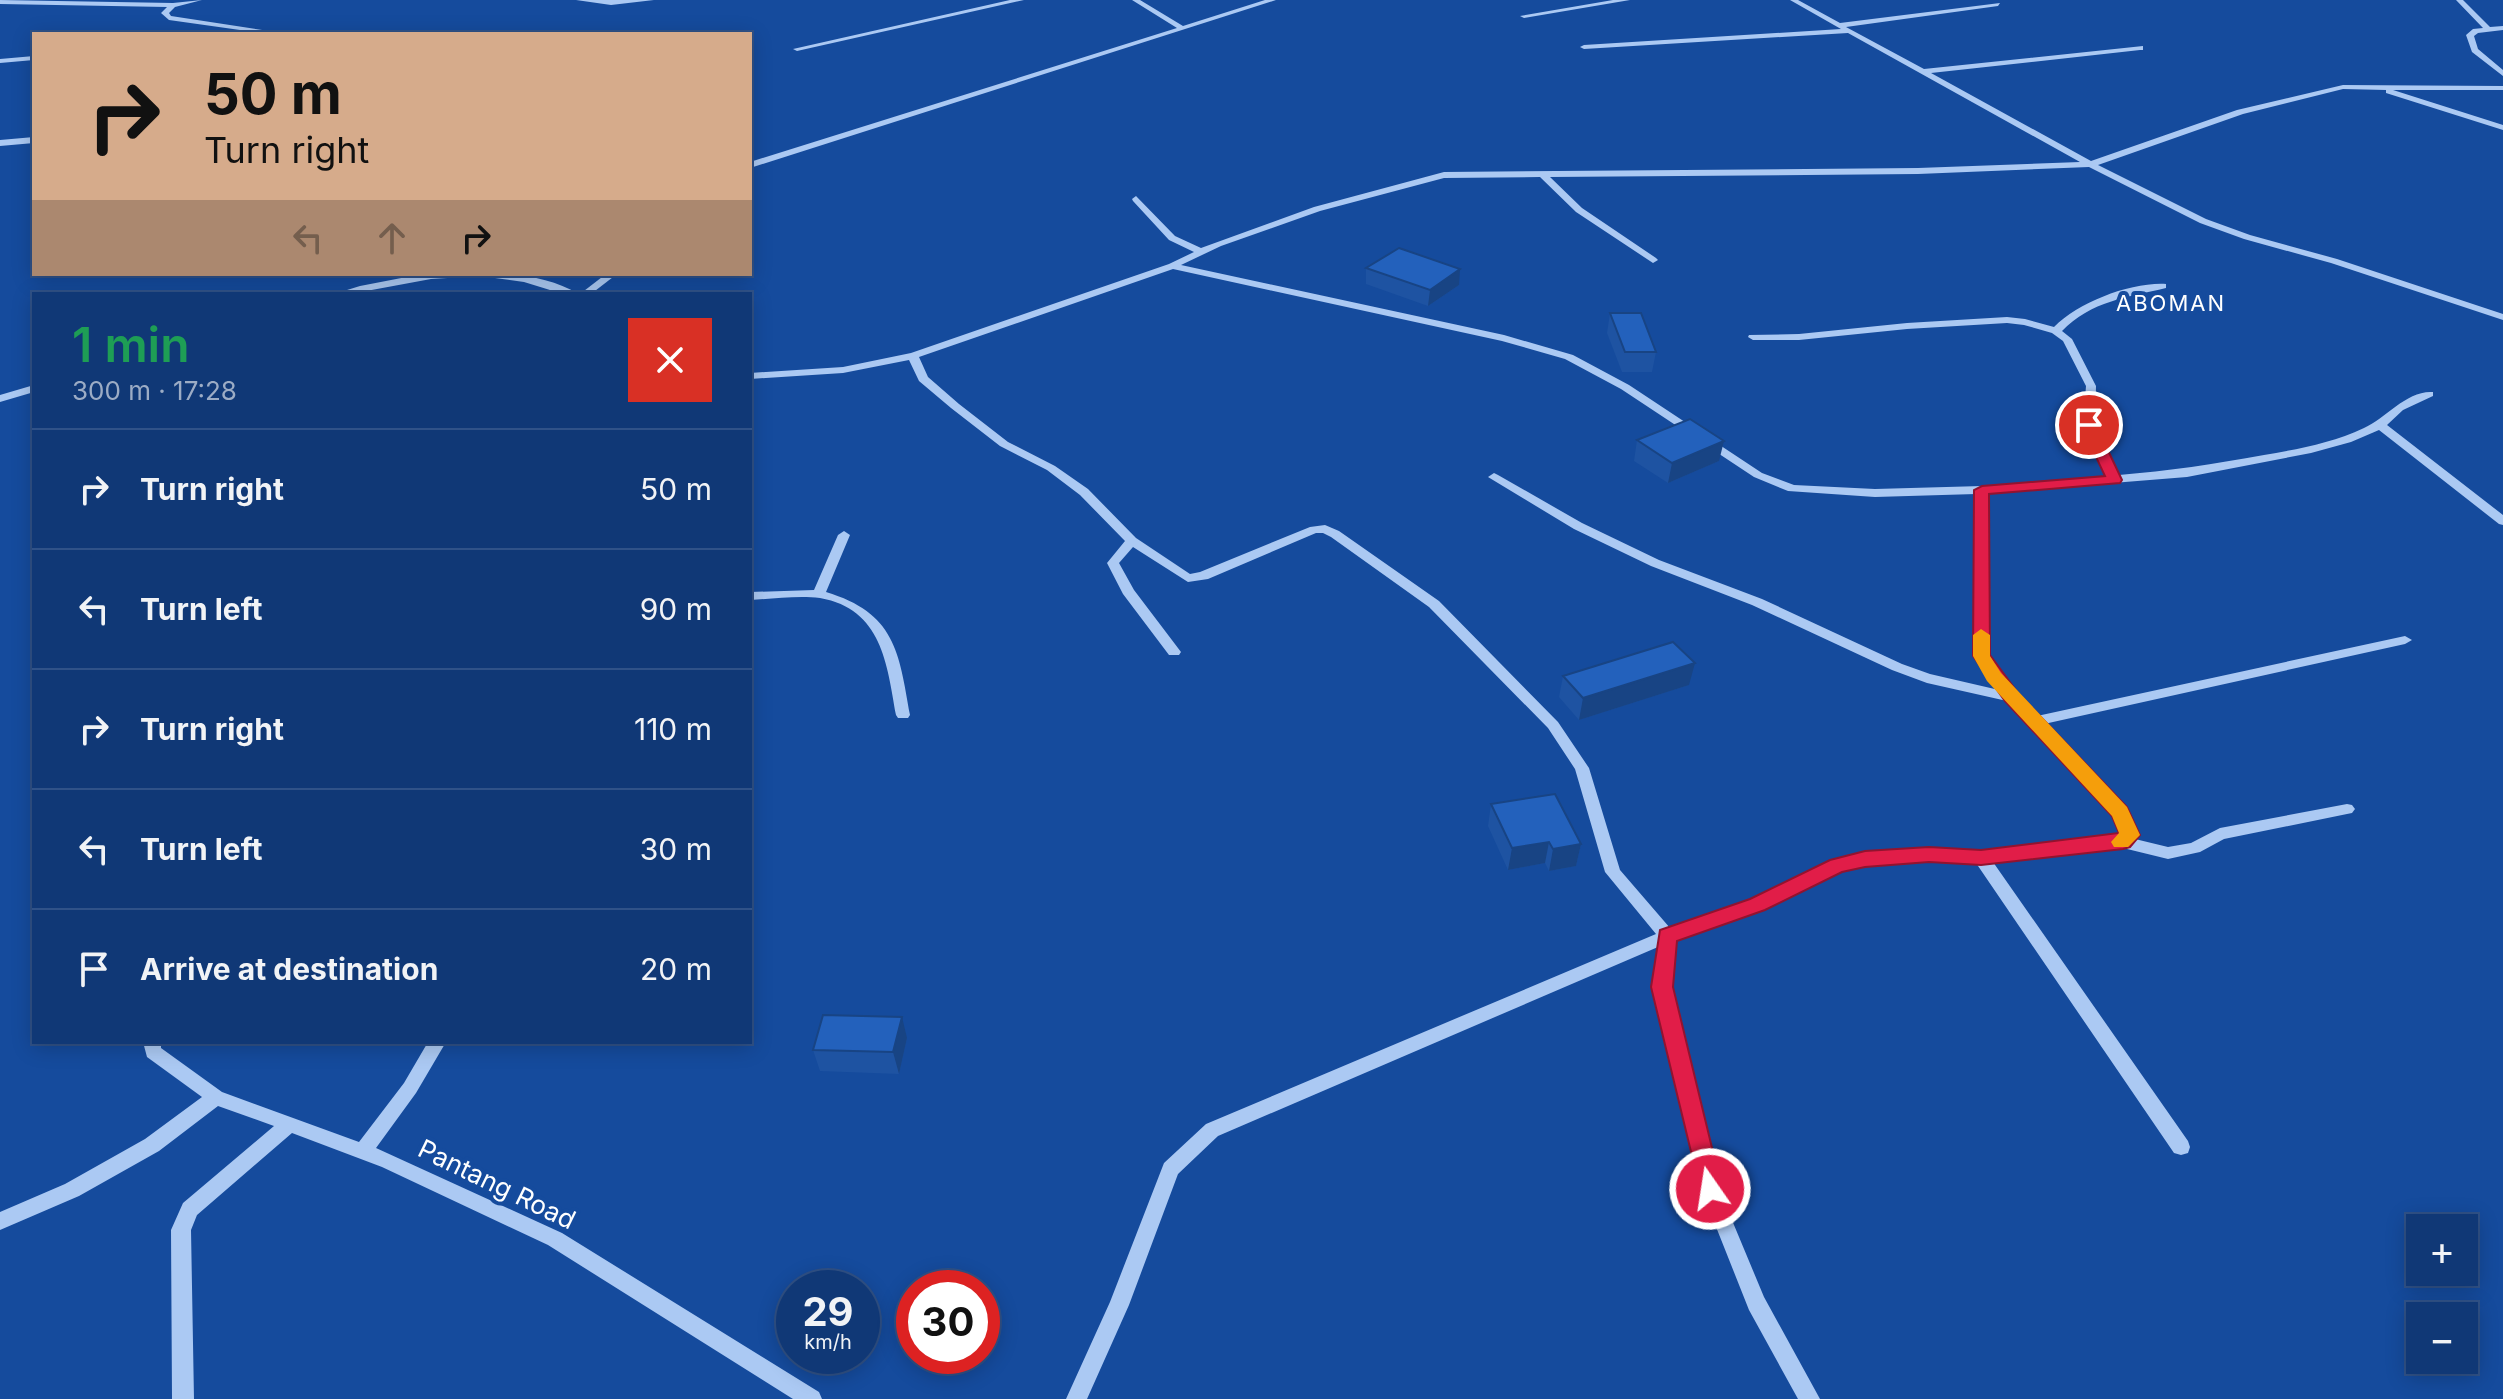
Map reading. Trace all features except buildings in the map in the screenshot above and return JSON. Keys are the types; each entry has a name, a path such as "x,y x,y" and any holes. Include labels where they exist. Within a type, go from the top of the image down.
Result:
{"street":[{"path":"0,2 173,5 199,0"},
{"path":"580,0 611,3 651,0"},
{"path":"797,49 1020,0"},
{"path":"1135,0 1182,28"},
{"path":"752,164 1272,0"},
{"path":"1524,16 1626,0"},
{"path":"1793,0 2092,164 2203,221 2503,317"},
{"path":"2459,0 2488,29"},
{"path":"1841,25 1998,4"},
{"path":"173,5 165,13 169,18 270,32"},
{"path":"2503,28 2470,35 2481,57 2503,74"},
{"path":"1584,47 1852,31"},
{"path":"1927,71 2140,48"},
{"path":"0,61 32,58"},
{"path":"2374,86 2503,128"},
{"path":"752,376 843,370 913,356 1172,266 1201,252 1317,209 1444,175 1918,171 2092,164 2240,112 2343,87 2503,88"},
{"path":"0,143 32,140"},
{"path":"1542,173 1558,193 1575,207 1653,260"},
{"path":"1136,199 1172,238 1201,252"},
{"path":"1172,266 1504,338 1569,357 1625,387 1758,475 1792,488 1875,493 1982,490 2187,473 2311,450 2380,425 2399,408 2429,394"},
{"path":"346,292 377,283 447,276"},
{"path":"513,276 567,292"},
{"path":"588,292 609,276"},
{"path":"2056,331 2076,311 2112,296 2163,286"},
{"path":"1753,337 1799,337 2007,320 2056,331 2067,339 2091,386 2089,425 2115,480"},
{"path":"913,356 923,379 955,406 1004,444 1051,468 1084,492 1132,541 1188,578 1203,576 1280,542 1325,529 1434,604 1553,725 1582,768 1613,872 1667,936 1662,987 1710,1189 1756,1303 1810,1399"},
{"path":"0,399 32,389"},
{"path":"2380,425 2503,521"},
{"path":"1494,477 1578,526 1655,563 1757,602 1897,667 1927,678 2011,697"},
{"path":"1982,490 1982,656 2011,697 2120,812 2130,835 2123,842"},
{"path":"819,594 844,535"},
{"path":"1132,541 1113,563 1128,591 1174,652"},
{"path":"752,596 819,594 850,602 881,631 892,652 903,715"},
{"path":"2034,721 2405,640"},
{"path":"1076,1399 1119,1305 1171,1169 1212,1130 1667,936 1758,905 1837,866 1865,859 1929,854 1981,857 2123,842 2168,853 2195,848 2220,834 2347,809"},
{"path":"1981,857 2181,1147"},
{"name":"Pantang Road","path":"152,1044 153,1052 216,1097 363,1151 555,1239 812,1399"},
{"path":"363,1151 410,1088 436,1044"},
{"path":"0,1221 72,1190 152,1145 216,1097"},
{"path":"183,1399 181,1230 190,1209 290,1124"}],"slow traffic":[{"path":"1981,635 1982,656 1994,677 2120,812 2130,835 2121,842"}],"district":[{"name":"ABOMAN","path":"2171,303"}],"route":[{"path":"1710,1189 1662,987 1667,936 1758,905 1837,866 1865,859 1929,854 1981,857 2123,842 2130,835 2120,812 2011,697 1982,656 1982,490 2115,480 2089,425"}]}
